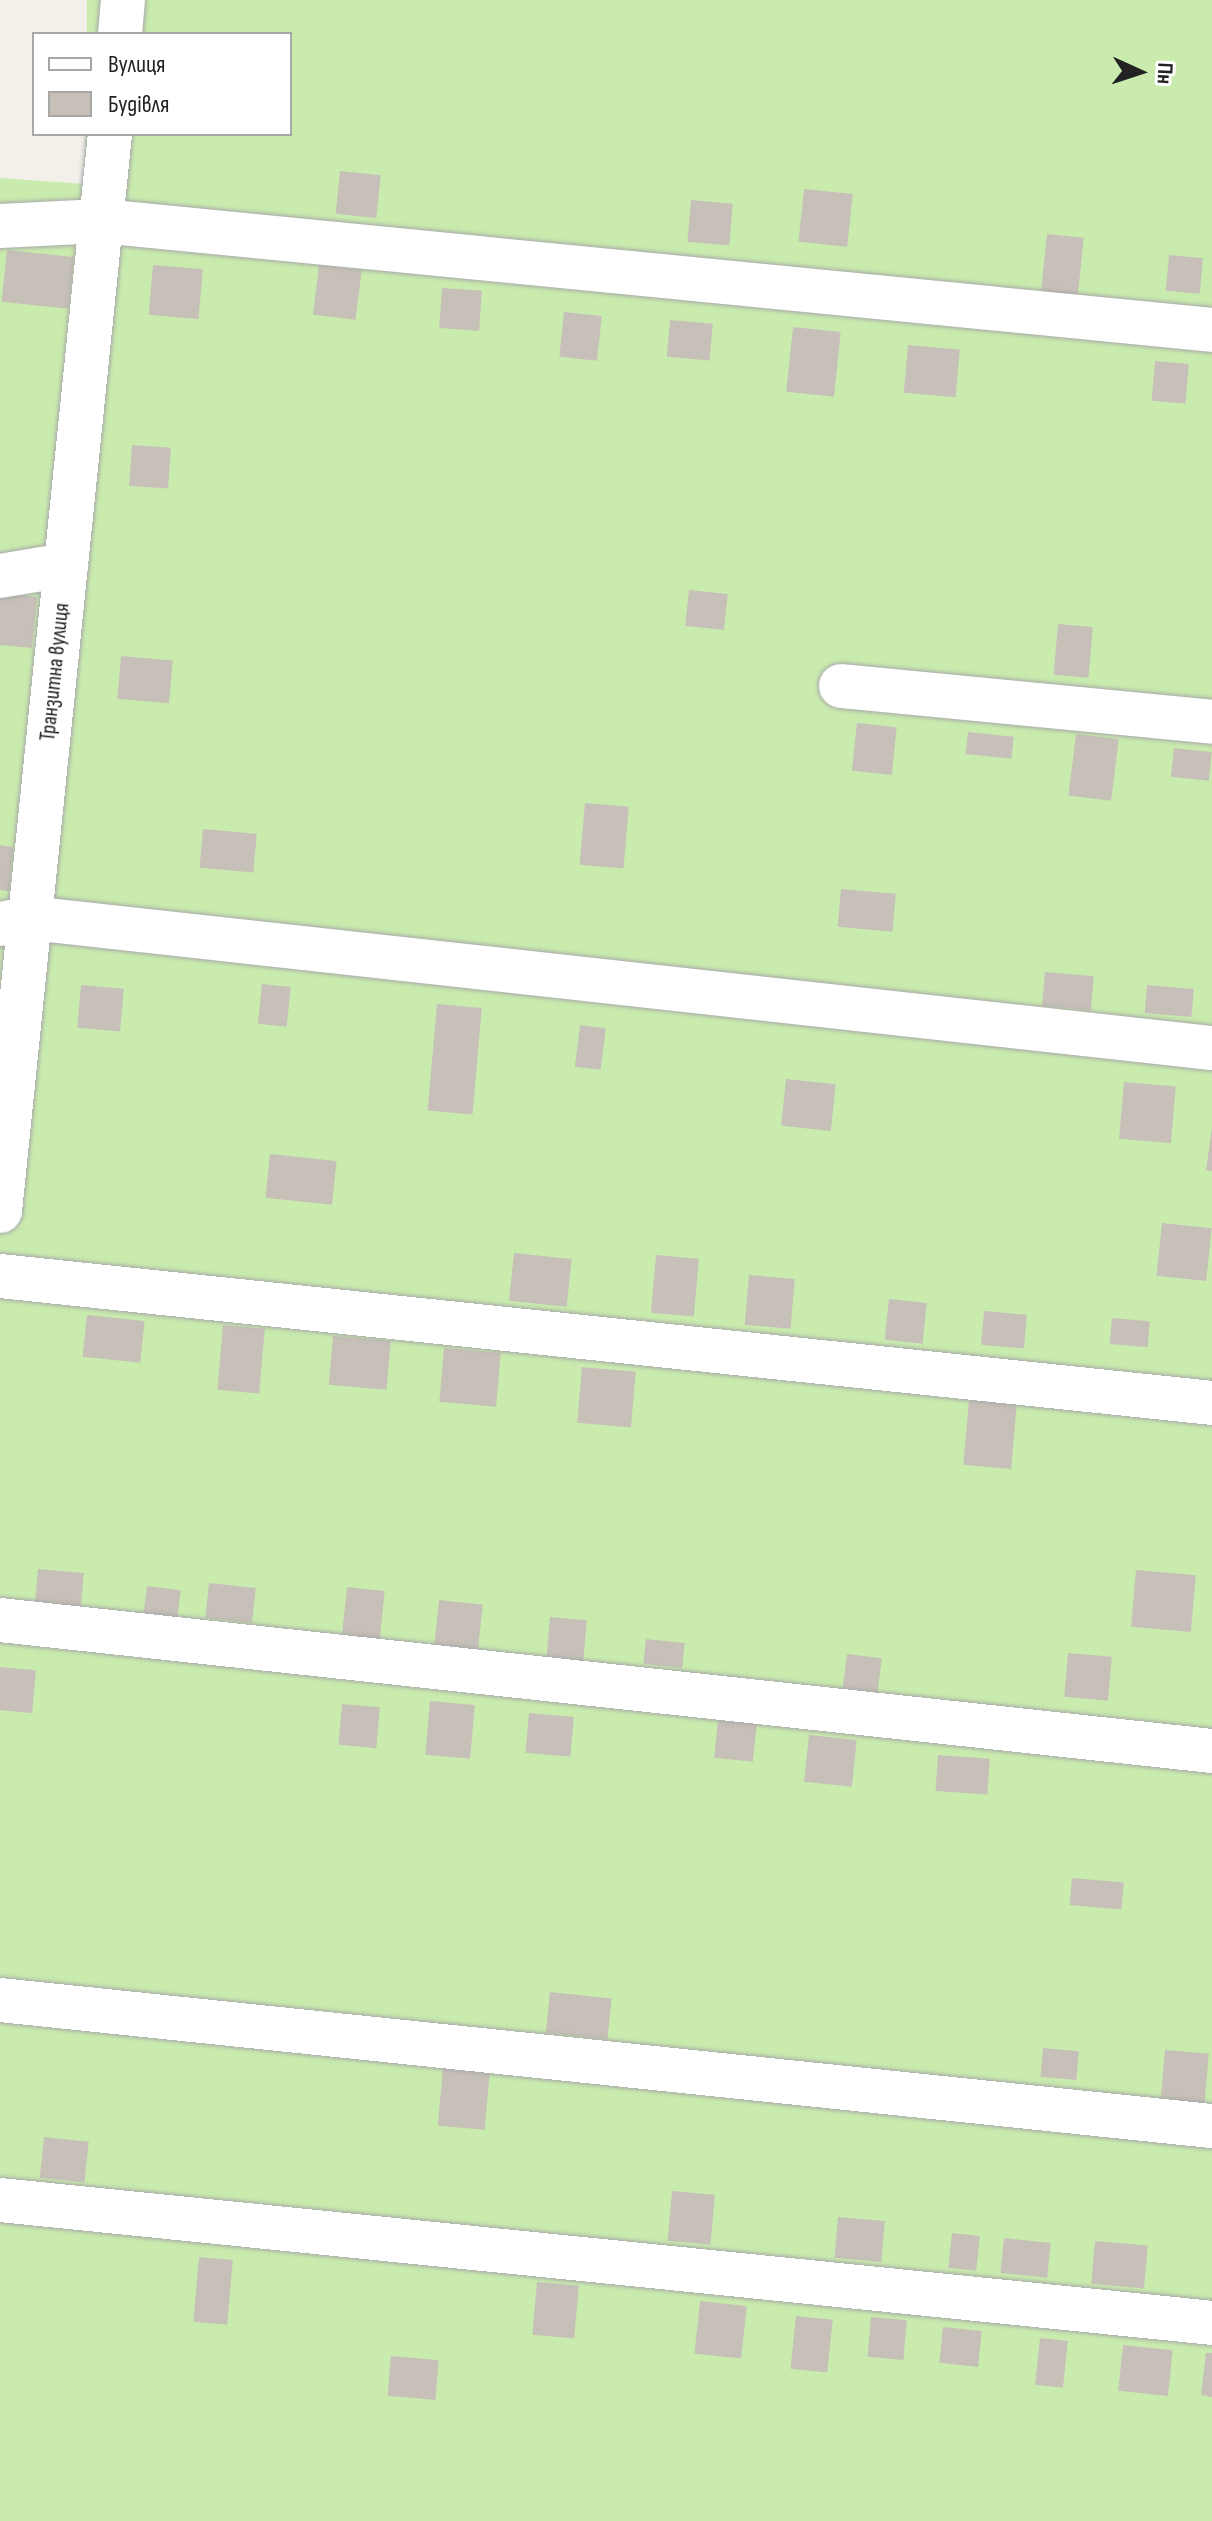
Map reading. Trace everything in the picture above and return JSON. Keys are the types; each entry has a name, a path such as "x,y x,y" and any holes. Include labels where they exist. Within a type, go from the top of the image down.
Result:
{"street":[{"path":"120,32 123,0"},
{"name":"Транзитна вулиця","path":"0,1211 15,921 66,565 110,136"},
{"path":"0,226 101,221 1212,330"},
{"path":"0,576 66,565"},
{"path":"841,686 1212,722"},
{"path":"15,921 1212,1048"},
{"path":"0,1276 1212,1403"},
{"path":"0,1620 1212,1751"},
{"path":"0,2000 1212,2126"},
{"path":"0,2200 1212,2323"}],"green space":[{"path":"87,0 1212,0 1212,2521 0,2521 0,178 85,184 85,136 292,136 292,32 87,32"}],"building":[{"path":"340,171 381,175 376,218 336,214"},
{"path":"804,189 853,194 847,247 798,242"},
{"path":"691,200 733,204 729,246 687,242"},
{"path":"1047,234 1084,238 1077,302 1040,298"},
{"path":"7,250 74,257 68,309 2,302"},
{"path":"1169,255 1203,258 1200,294 1166,291"},
{"path":"153,265 203,269 198,319 149,315"},
{"path":"319,265 362,270 356,320 313,315"},
{"path":"442,288 482,291 479,331 439,328"},
{"path":"564,312 602,316 597,361 559,357"},
{"path":"670,320 713,324 710,361 667,357"},
{"path":"793,327 841,332 834,397 786,392"},
{"path":"908,345 960,350 956,397 904,393"},
{"path":"1155,361 1189,364 1185,404 1152,401"},
{"path":"132,445 171,448 168,489 129,486"},
{"path":"689,590 728,594 724,630 685,626"},
{"path":"0,593 37,597 32,648 0,645"},
{"path":"1058,624 1093,627 1088,678 1054,675"},
{"path":"121,656 173,661 169,703 117,699"},
{"path":"857,723 897,727 892,775 852,771"},
{"path":"968,732 1014,737 1011,759 966,754"},
{"path":"1076,734 1119,739 1111,801 1068,796"},
{"path":"1174,748 1212,752 1209,781 1171,777"},
{"path":"585,803 629,807 623,869 580,865"},
{"path":"203,829 257,834 253,873 200,868"},
{"path":"0,845 13,847 9,891 0,890"},
{"path":"841,889 896,894 892,932 838,927"},
{"path":"1045,972 1094,976 1091,1010 1042,1006"},
{"path":"262,984 291,987 287,1027 258,1024"},
{"path":"81,985 124,989 120,1032 77,1028"},
{"path":"1147,985 1194,989 1191,1017 1145,1013"},
{"path":"437,1004 482,1008 473,1115 428,1111"},
{"path":"580,1025 606,1028 601,1070 575,1067"},
{"path":"786,1079 836,1084 831,1131 781,1126"},
{"path":"1124,1082 1176,1087 1171,1143 1119,1139"},
{"path":"1212,1128 1212,1171 1206,1170"},
{"path":"270,1154 337,1161 332,1205 265,1198"},
{"path":"1162,1223 1212,1228 1206,1281 1156,1276"},
{"path":"514,1253 572,1259 567,1307 509,1301"},
{"path":"656,1255 699,1259 694,1317 651,1313"},
{"path":"749,1275 795,1279 790,1329 745,1325"},
{"path":"889,1299 927,1303 923,1344 885,1340"},
{"path":"984,1311 1027,1315 1024,1349 981,1345"},
{"path":"87,1315 145,1321 140,1363 83,1357"},
{"path":"1112,1318 1150,1321 1148,1347 1110,1344"},
{"path":"223,1325 265,1329 259,1393 217,1390"},
{"path":"333,1336 391,1341 387,1390 329,1385"},
{"path":"444,1348 501,1353 496,1407 439,1402"},
{"path":"582,1367 636,1372 631,1427 577,1423"},
{"path":"969,1400 1017,1404 1011,1469 963,1465"},
{"path":"38,1569 84,1573 81,1610 35,1606"},
{"path":"1136,1570 1196,1575 1191,1632 1131,1627"},
{"path":"209,1583 256,1588 252,1623 205,1618"},
{"path":"147,1586 181,1590 177,1618 144,1614"},
{"path":"347,1587 385,1591 380,1639 342,1635"},
{"path":"439,1600 483,1605 478,1652 434,1648"},
{"path":"550,1617 587,1620 583,1663 546,1660"},
{"path":"646,1639 685,1643 682,1668 643,1664"},
{"path":"1068,1653 1112,1657 1108,1701 1064,1697"},
{"path":"847,1654 882,1658 877,1693 843,1689"},
{"path":"0,1667 36,1670 32,1713 0,1710"},
{"path":"430,1701 475,1705 470,1759 425,1755"},
{"path":"342,1704 380,1707 376,1748 338,1745"},
{"path":"529,1713 574,1717 570,1757 526,1753"},
{"path":"718,1720 757,1724 753,1762 714,1758"},
{"path":"809,1735 857,1740 852,1787 804,1782"},
{"path":"938,1755 990,1759 987,1795 935,1791"},
{"path":"1072,1878 1124,1883 1121,1909 1070,1905"},
{"path":"550,1992 612,1998 607,2039 546,2033"},
{"path":"1043,2048 1079,2051 1076,2080 1040,2077"},
{"path":"1165,2050 1209,2054 1204,2106 1160,2102"},
{"path":"443,2067 490,2071 485,2130 438,2126"},
{"path":"44,2137 89,2142 84,2182 40,2178"},
{"path":"672,2191 715,2195 710,2245 668,2241"},
{"path":"838,2217 885,2221 881,2262 834,2258"},
{"path":"952,2233 980,2236 976,2271 948,2268"},
{"path":"1004,2238 1051,2243 1047,2278 1000,2273"},
{"path":"1095,2241 1148,2246 1144,2288 1091,2284"},
{"path":"199,2257 233,2260 227,2325 193,2322"},
{"path":"537,2282 579,2286 574,2338 532,2335"},
{"path":"700,2301 747,2306 741,2359 694,2354"},
{"path":"796,2316 833,2320 827,2373 790,2369"},
{"path":"871,2317 907,2320 903,2360 868,2357"},
{"path":"943,2327 982,2331 978,2367 939,2363"},
{"path":"1040,2338 1068,2341 1063,2388 1035,2385"},
{"path":"1123,2345 1173,2350 1168,2396 1118,2391"},
{"path":"1206,2353 1212,2353 1212,2397 1201,2395"},
{"path":"391,2356 439,2360 435,2400 388,2396"}]}
